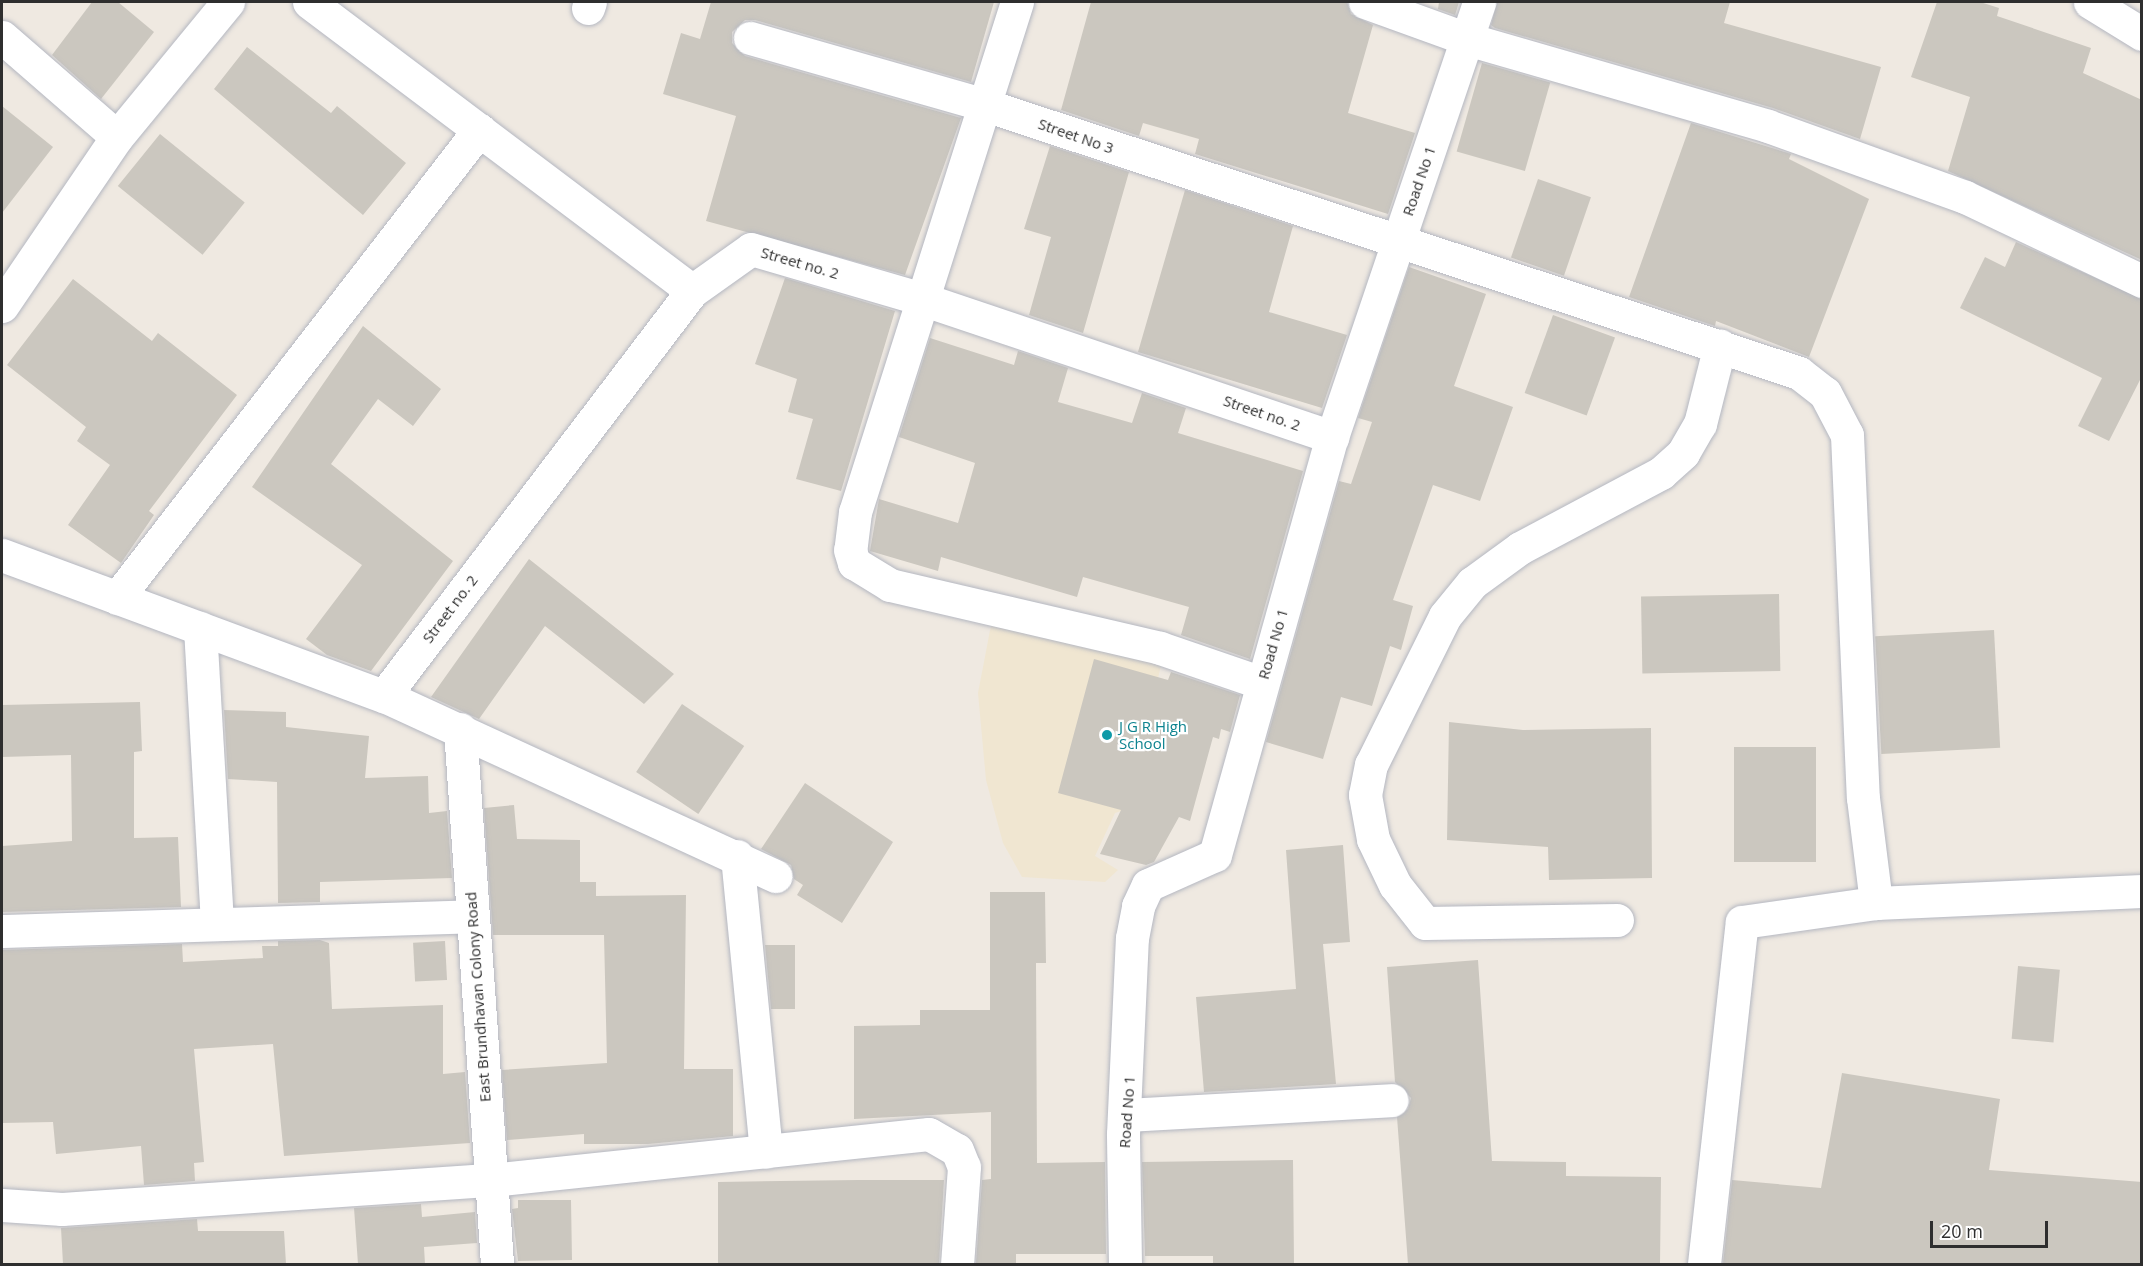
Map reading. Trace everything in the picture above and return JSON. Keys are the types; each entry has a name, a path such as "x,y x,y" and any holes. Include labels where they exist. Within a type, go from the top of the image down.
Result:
{"street":[{"path":"2,306 117,136 228,2"},
{"path":"309,2 692,291"},
{"path":"1017,2 855,512 850,550 855,563 890,585 1160,648 1262,683"},
{"path":"1365,2 1467,39 1779,130 1965,197 2142,281"},
{"name":"Road No 1","path":"1125,1264 1125,1115 1132,938 1138,906 1148,885 1215,855 1332,437 1479,2"},
{"path":"2090,2 2142,33"},
{"path":"2,37 117,136"},
{"name":"Street No 3","path":"750,38 985,105 1398,243 1720,345 1799,373 1825,393 1847,435 1863,798 1876,903"},
{"path":"117,598 479,130"},
{"name":"Street no. 2","path":"384,696 692,291 751,249 922,298 1332,437"},
{"path":"1617,920 1425,923 1395,885 1377,848 1365,795 1371,765 1445,616 1472,584 1520,548 1661,473 1683,453 1700,424 1720,345"},
{"path":"2,555 384,696 737,856 776,876"},
{"path":"200,628 217,923"},
{"name":"East Brundhavan Colony Road","path":"460,729 498,1264"},
{"path":"737,856 766,1152"},
{"path":"1704,1264 1742,922 1876,903 2142,891"},
{"path":"2,931 472,916"},
{"path":"1125,1115 1392,1100"},
{"path":"2,1205 62,1209 491,1180 930,1134 957,1150 964,1167 957,1264"}],"shaded area":[{"path":"997,594 1163,657 1127,809 1115,813 1095,856 1118,870 1105,882 1022,877 1003,843 986,780 978,693"}],"building":[{"path":"92,2 118,2 154,32 101,99 52,55"},
{"path":"711,2 994,2 971,82 755,20 745,20 732,32 732,43 745,56 961,118 905,275 706,221 736,116 663,94 681,33 700,39"},
{"path":"1091,2 1347,2 1351,14 1373,25 1348,113 1415,133 1388,214 1195,154 1199,139 1143,123 1139,136 1061,110"},
{"path":"1439,2 1459,2 1455,15 1438,9"},
{"path":"1497,2 1730,2 1724,23 1881,67 1860,139 1773,108 1495,28 1491,25"},
{"path":"1937,2 1980,2 1999,8 1997,16 2091,48 2083,73 2142,100 2142,260 1948,171 1970,97 1911,77"},
{"path":"247,47 331,113 337,106 406,163 363,215 214,89"},
{"path":"1482,63 1550,83 1525,171 1457,151"},
{"path":"2,106 53,147 2,213"},
{"path":"1691,123 1791,154 1789,159 1869,199 1809,357 1716,321 1715,326 1629,297"},
{"path":"160,134 245,203 203,255 118,186"},
{"path":"1050,146 1129,172 1083,333 1029,315 1051,237 1024,229"},
{"path":"1538,179 1591,197 1564,276 1511,257"},
{"path":"1185,190 1293,226 1269,312 1347,335 1322,408 1138,352"},
{"path":"2016,242 2142,299 2142,376 2109,441 2078,426 2102,378 1960,308 1985,257 2005,267"},
{"path":"1409,267 1486,294 1454,386 1513,407 1480,501 1433,485 1393,600 1413,606 1401,650 1390,646 1372,706 1341,697 1323,759 1266,742 1339,481 1351,484 1372,422 1358,418"},
{"path":"785,278 895,311 841,491 796,479 813,419 788,412 797,379 755,364"},
{"path":"73,279 152,341 158,333 237,395 149,511 154,515 121,563 68,525 110,465 77,441 86,427 7,365"},
{"path":"1553,315 1615,338 1587,416 1525,393"},
{"path":"363,326 441,389 413,426 378,399 331,464 453,561 371,671 327,655 306,639 362,565 252,487"},
{"path":"930,338 1014,365 1018,351 1068,368 1058,402 1132,423 1142,393 1186,408 1178,433 1303,471 1250,659 1181,635 1189,607 1083,577 1077,597 941,557 938,571 870,551 879,499 958,523 975,463 899,437"},
{"path":"529,559 674,674 644,704 545,626 479,719 431,697"},
{"path":"1779,594 1780,671 1642,673 1641,596"},
{"path":"1994,630 2000,748 1881,754 1875,636"},
{"path":"1094,659 1168,680 1171,672 1240,695 1230,732 1221,729 1219,739 1213,737 1190,821 1179,817 1154,862 1146,865 1100,854 1121,810 1058,793"},
{"path":"140,702 142,751 134,752 134,838 178,837 181,907 2,912 2,846 72,841 71,755 2,757 2,705"},
{"path":"682,704 744,746 698,814 636,772"},
{"path":"224,710 286,712 286,727 369,736 365,778 428,776 429,813 447,811 452,878 320,882 320,902 278,903 277,782 228,779"},
{"path":"1449,722 1523,730 1651,728 1652,878 1549,880 1548,847 1447,840"},
{"path":"1734,747 1816,747 1816,862 1734,862"},
{"path":"805,783 893,842 842,923 797,895 803,885 794,879 791,865 761,849"},
{"path":"514,805 517,839 580,840 580,882 596,882 596,896 686,895 684,1069 733,1069 733,1136 648,1144 584,1144 584,1134 507,1140 502,1070 607,1063 604,935 493,935 484,808"},
{"path":"1343,845 1350,942 1323,944 1336,1084 1204,1092 1196,997 1296,989 1286,850"},
{"path":"990,892 1045,892 1046,963 1036,963 1037,1163 1105,1162 1106,1254 1016,1254 1016,1263 976,1263 982,1180 991,1179 991,1112 854,1119 854,1026 920,1025 920,1010 990,1010"},
{"path":"320,940 329,943 332,1009 443,1005 443,1074 465,1072 470,1143 284,1156 273,1044 194,1049 204,1162 194,1163 195,1181 144,1185 141,1146 56,1154 53,1122 2,1123 2,950 182,944 183,962 263,958 262,946 278,946 278,941"},
{"path":"445,941 447,980 415,982 413,943"},
{"path":"765,945 795,945 795,1009 771,1009"},
{"path":"1478,960 1492,1161 1566,1162 1566,1176 1661,1177 1660,1264 1408,1264 1397,1117 1408,1109 1411,1098 1395,1082 1387,967"},
{"path":"2018,966 2060,970 2053,1042 2012,1039"},
{"path":"1842,1073 2000,1099 1989,1170 2142,1182 2142,1264 1723,1264 1732,1180 1821,1188"},
{"path":"1293,1160 1294,1264 1213,1264 1213,1256 1145,1256 1142,1162"},
{"path":"944,1180 939,1264 718,1264 718,1182"},
{"path":"518,1200 571,1200 572,1260 518,1261 512,1209 518,1208"},
{"path":"421,1204 422,1217 475,1212 477,1243 424,1247 425,1264 358,1264 354,1208"},
{"path":"197,1219 198,1231 284,1231 286,1264 63,1264 61,1228"}],"place":[{"name":"J G R High School","path":"1107,735"}]}
